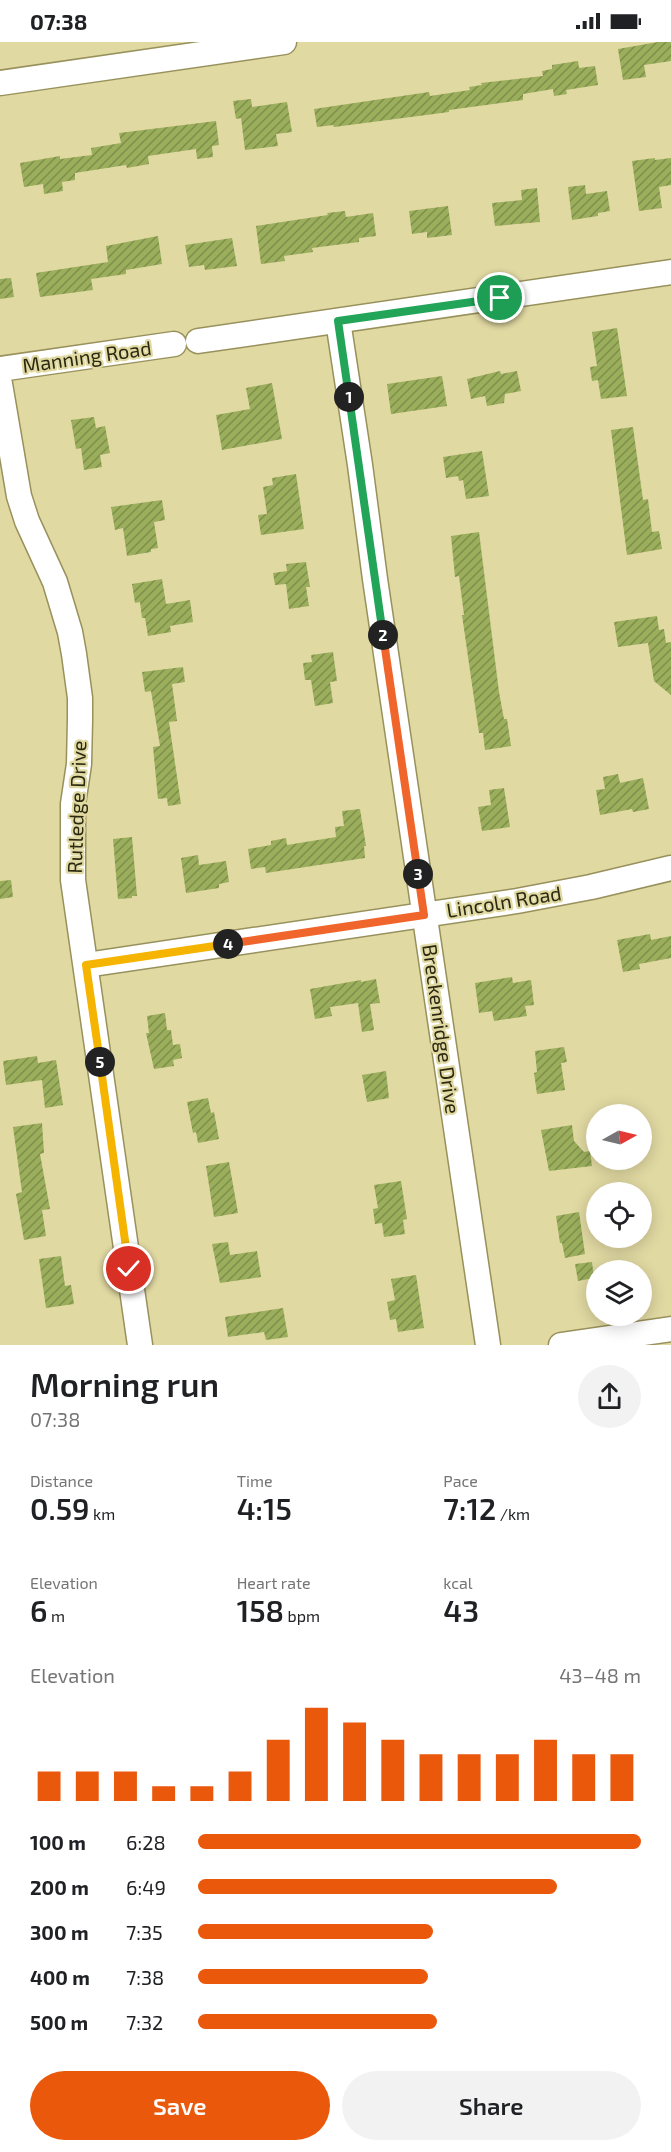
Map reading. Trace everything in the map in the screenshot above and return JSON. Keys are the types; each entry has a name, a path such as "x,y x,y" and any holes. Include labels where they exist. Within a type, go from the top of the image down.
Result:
{"street":[{"path":"0,84 284,42"},
{"path":"198,341 671,272"},
{"name":"Breckenridge Drive","path":"338,321 488,1345"},
{"name":"Manning Road","path":"0,369 174,344"},
{"name":"Rutledge Drive","path":"0,384 19,495 27,521 55,582 74,654 80,698 79,764 73,804 74,887 140,1345"},
{"name":"Lincoln Road","path":"86,965 562,893 671,868"},
{"path":"561,1345 671,1329"}],"building":[{"path":"671,42 671,61 644,65 646,77 623,80 618,49"},
{"path":"578,61 579,68 595,66 598,85 566,90 567,94 554,96 553,89 523,94 523,100 449,110 449,112 334,127 333,125 317,127 314,109 429,92 430,96 470,90 469,87 482,85 481,83 543,76 542,71 552,69 552,65"},
{"path":"251,99 252,107 287,102 292,132 276,134 278,146 245,150 241,118 236,119 233,101"},
{"path":"216,121 219,145 212,146 213,157 197,159 196,149 148,156 149,164 75,173 75,180 62,182 63,191 44,194 43,184 24,187 20,163 60,156 60,159 92,155 91,148 121,143 119,133"},
{"path":"655,158 655,160 671,158 671,185 659,187 662,208 639,211 632,161"},
{"path":"585,185 586,194 607,191 610,211 598,213 598,216 572,220 568,187"},
{"path":"537,188 540,222 495,226 492,203 522,200 521,190"},
{"path":"448,206 452,235 427,238 427,232 412,234 409,211"},
{"path":"345,211 346,217 373,213 376,236 359,238 359,242 312,248 313,252 284,256 285,261 261,264 256,226"},
{"path":"158,236 162,264 126,270 126,274 91,279 93,290 40,297 36,273 108,262 106,246"},
{"path":"232,238 237,266 205,270 204,265 189,267 185,245"},
{"path":"11,278 14,297 0,299 0,279"},
{"path":"617,328 627,396 601,399 598,380 592,381 590,367 597,366 592,332"},
{"path":"500,371 501,374 517,371 521,391 505,394 504,403 487,406 485,396 471,399 467,379"},
{"path":"442,376 447,406 391,414 387,384"},
{"path":"272,383 282,439 222,450 216,415 250,409 246,388"},
{"path":"94,417 96,428 105,426 110,453 100,455 102,467 84,470 81,448 76,449 71,420"},
{"path":"633,427 643,500 648,499 652,532 659,531 662,549 627,555 611,430"},
{"path":"482,451 489,496 466,499 463,480 459,481 458,476 446,478 443,457"},
{"path":"296,474 304,529 261,535 258,515 267,514 263,487 273,485 272,478"},
{"path":"162,500 165,520 154,522 158,548 151,549 151,552 127,556 123,528 115,530 111,507"},
{"path":"479,532 499,692 504,719 507,719 511,746 485,750 483,733 479,733 462,615 464,615 459,576 455,577 451,536"},
{"path":"306,562 310,587 306,587 309,606 289,609 286,584 275,585 273,573 287,571 286,564"},
{"path":"162,579 166,604 190,600 193,622 170,626 171,632 148,636 140,602 135,603 132,584"},
{"path":"657,616 659,630 664,629 666,643 671,642 671,695 654,681 648,643 618,647 614,622"},
{"path":"333,652 337,681 330,682 333,703 315,706 311,680 305,680 303,663 312,662 311,655"},
{"path":"183,667 185,682 172,684 177,721 169,722 181,804 168,806 167,798 158,799 153,747 160,746 151,691 145,692 142,672"},
{"path":"618,774 620,783 643,778 649,809 633,812 632,809 600,815 596,790 605,789 603,777"},
{"path":"504,788 510,827 482,831 478,807 491,805 489,790"},
{"path":"360,809 366,846 364,846 365,858 266,873 265,867 251,869 248,849 271,845 271,841 286,838 287,845 336,837 335,827 344,826 342,811"},
{"path":"132,837 137,896 118,899 113,839"},
{"path":"198,855 199,865 226,861 229,882 219,884 219,888 186,893 181,858"},
{"path":"11,880 13,897 0,899 0,881"},
{"path":"650,934 651,940 671,936 671,958 639,964 640,969 623,972 617,940"},
{"path":"512,977 513,983 531,980 534,1005 525,1006 527,1016 494,1021 492,1011 479,1013 475,983"},
{"path":"376,979 380,1003 370,1004 374,1030 362,1032 358,1003 330,1007 332,1016 315,1019 310,989"},
{"path":"165,1013 167,1030 171,1030 173,1045 180,1044 182,1058 173,1060 174,1066 154,1069 146,1033 149,1033 147,1016"},
{"path":"564,1047 567,1062 561,1063 565,1090 537,1094 534,1073 537,1072 535,1051"},
{"path":"37,1056 38,1063 56,1060 63,1105 45,1108 42,1080 6,1085 3,1061"},
{"path":"386,1071 389,1098 367,1102 362,1075"},
{"path":"208,1098 211,1113 214,1112 219,1139 198,1143 196,1132 193,1133 187,1102"},
{"path":"42,1123 44,1153 40,1154 50,1209 42,1210 46,1236 24,1240 16,1194 22,1192 13,1127"},
{"path":"572,1125 574,1141 586,1152 586,1167 549,1171 541,1130"},
{"path":"229,1162 238,1213 214,1217 206,1166"},
{"path":"401,1181 407,1219 403,1220 405,1234 384,1237 382,1223 375,1224 373,1209 378,1208 374,1185"},
{"path":"579,1212 585,1254 565,1258 556,1216"},
{"path":"228,1242 230,1255 257,1251 261,1277 220,1283 212,1244"},
{"path":"61,1256 65,1286 71,1285 74,1304 46,1308 39,1259"},
{"path":"586,1263 586,1280 578,1281 575,1264"},
{"path":"416,1275 424,1328 398,1332 396,1319 390,1320 387,1302 395,1300 391,1279"},
{"path":"283,1308 288,1337 266,1340 264,1332 228,1337 225,1317"}],"route":[{"path":"129,1269 86,965 424,915 338,321 500,298"}]}
